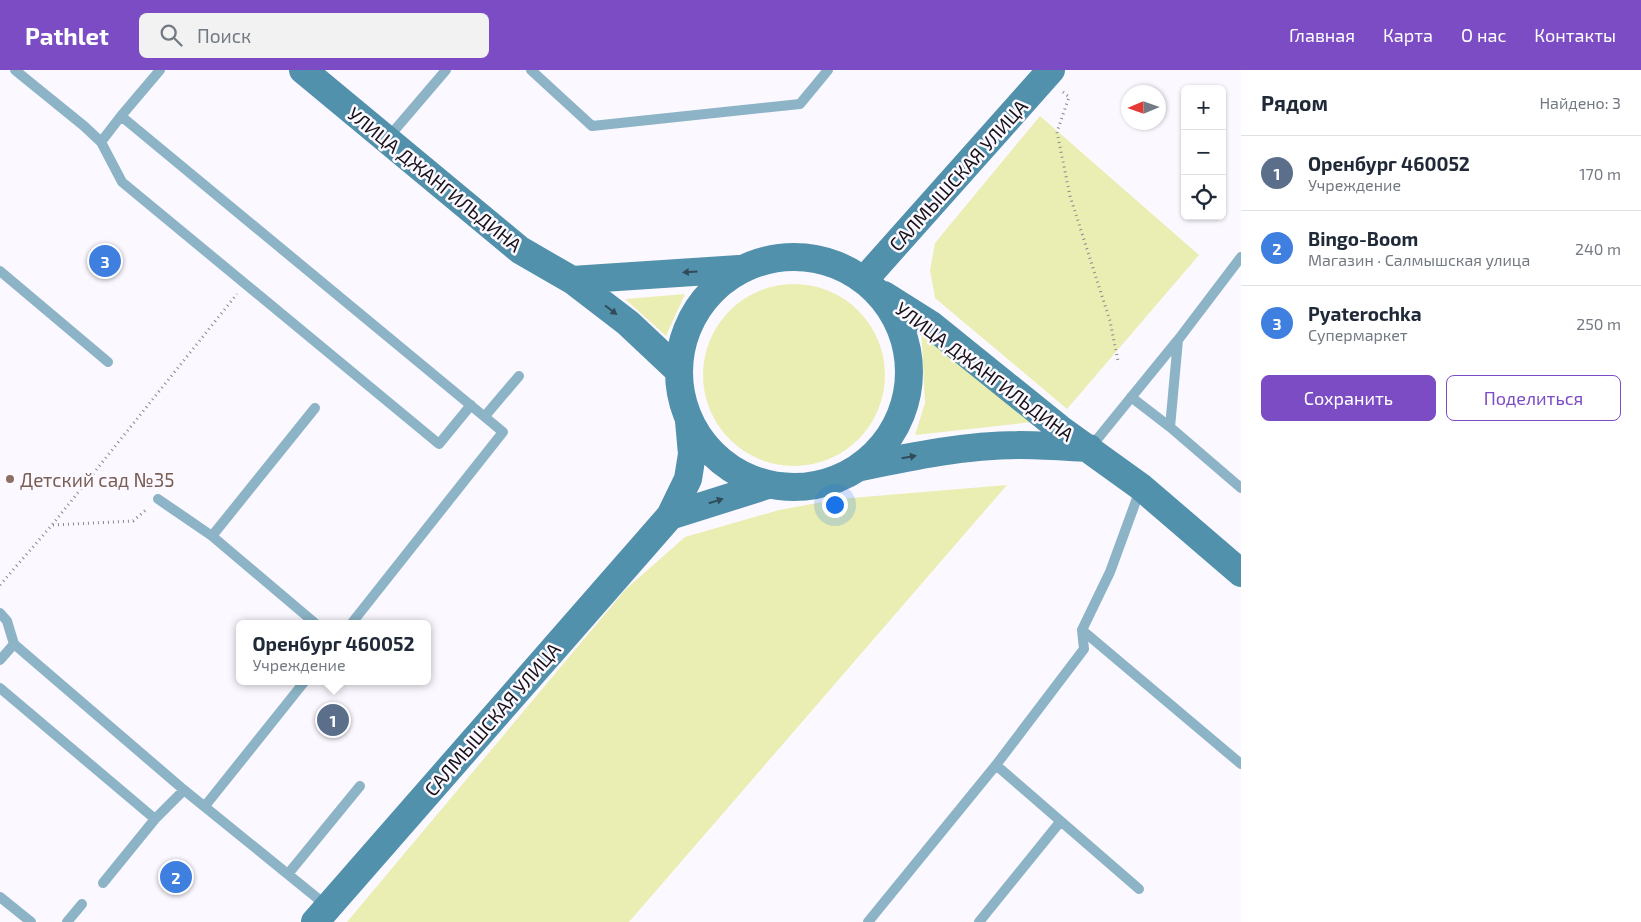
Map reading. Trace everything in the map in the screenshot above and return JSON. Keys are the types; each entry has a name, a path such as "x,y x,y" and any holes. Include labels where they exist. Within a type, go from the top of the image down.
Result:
{"main road":[{"name":"УЛИЦА ДЖАНГИЛЬДИНА","path":"304,70 520,250 572,280 628,323 678,370"},
{"name":"САЛМЫШСКАЯ УЛИЦА","path":"873,286 1050,70"},
{"name":"УЛИЦА ДЖАНГИЛЬДИНА","path":"739,269 781,256 825,259 873,286 930,324 1059,428 1141,487 1241,573"},
{"path":"739,269 707,295 686,330 678,370 689,420 708,449 736,472 768,485 801,488 832,482 861,467 894,431 910,385 905,336 873,286"},
{"path":"572,280 739,269"},
{"name":"САЛМЫШСКАЯ УЛИЦА","path":"321,914 670,516 688,479 692,454 689,420"},
{"name":"УЛИЦА ДЖАНГИЛЬДИНА","path":"861,467 908,457 1019,445 1089,448"},
{"path":"670,516 768,485"}],"lane":[{"path":"15,70 101,142 122,182 439,444 472,405"},
{"path":"101,142 160,70"},
{"path":"387,139 446,70"},
{"path":"531,70 592,126 800,104 828,70"},
{"path":"121,116 503,432 354,620"},
{"path":"1089,448 1178,340 1241,258"},
{"path":"0,271 108,362"},
{"path":"1170,427 1178,340"},
{"path":"485,416 518,376"},
{"path":"1131,396 1241,488"},
{"path":"212,536 315,408"},
{"path":"868,922 996,765 1084,649 1082,630 1110,572 1141,487"},
{"path":"158,499 212,536 311,620"},
{"path":"0,614 7,621 14,644 184,790 288,874 321,914"},
{"path":"1082,630 1241,764"},
{"path":"0,660 14,644"},
{"path":"205,806 302,685"},
{"path":"0,688 155,819"},
{"path":"996,765 1139,889"},
{"path":"288,874 360,786"},
{"path":"103,883 155,819 184,790"},
{"path":"979,922 1060,822"},
{"path":"0,897 31,922"},
{"path":"67,922 82,904"}],"path":[{"path":"1069,97 1057,132 1070,196 1110,321 1118,361"},
{"path":"0,586 52,525 245,284"},
{"path":"52,525 133,520 158,499"}],"green space":[{"path":"1040,116 1199,255 1067,409 935,298 930,270 935,243"},
{"path":"803,284 829,291 845,299 864,317 878,340 885,366 885,384 878,410 870,426 852,445 845,451 820,462 803,466 785,466 759,459 743,451 718,426 710,410 705,393 703,366 710,340 718,324 743,299 759,291 776,286"},
{"path":"685,294 666,336 625,299"},
{"path":"921,327 1033,422 915,435 925,403"},
{"path":"1007,485 629,922 347,922 626,589 685,537 779,510 839,499"}],"place":[{"name":"Pyaterochka","path":"105,261"},
{"name":"Детский сад №35","path":"10,479"},
{"name":"Оренбург 460052","path":"333,720"},
{"name":"Bingo-Boom","path":"176,877"}]}
